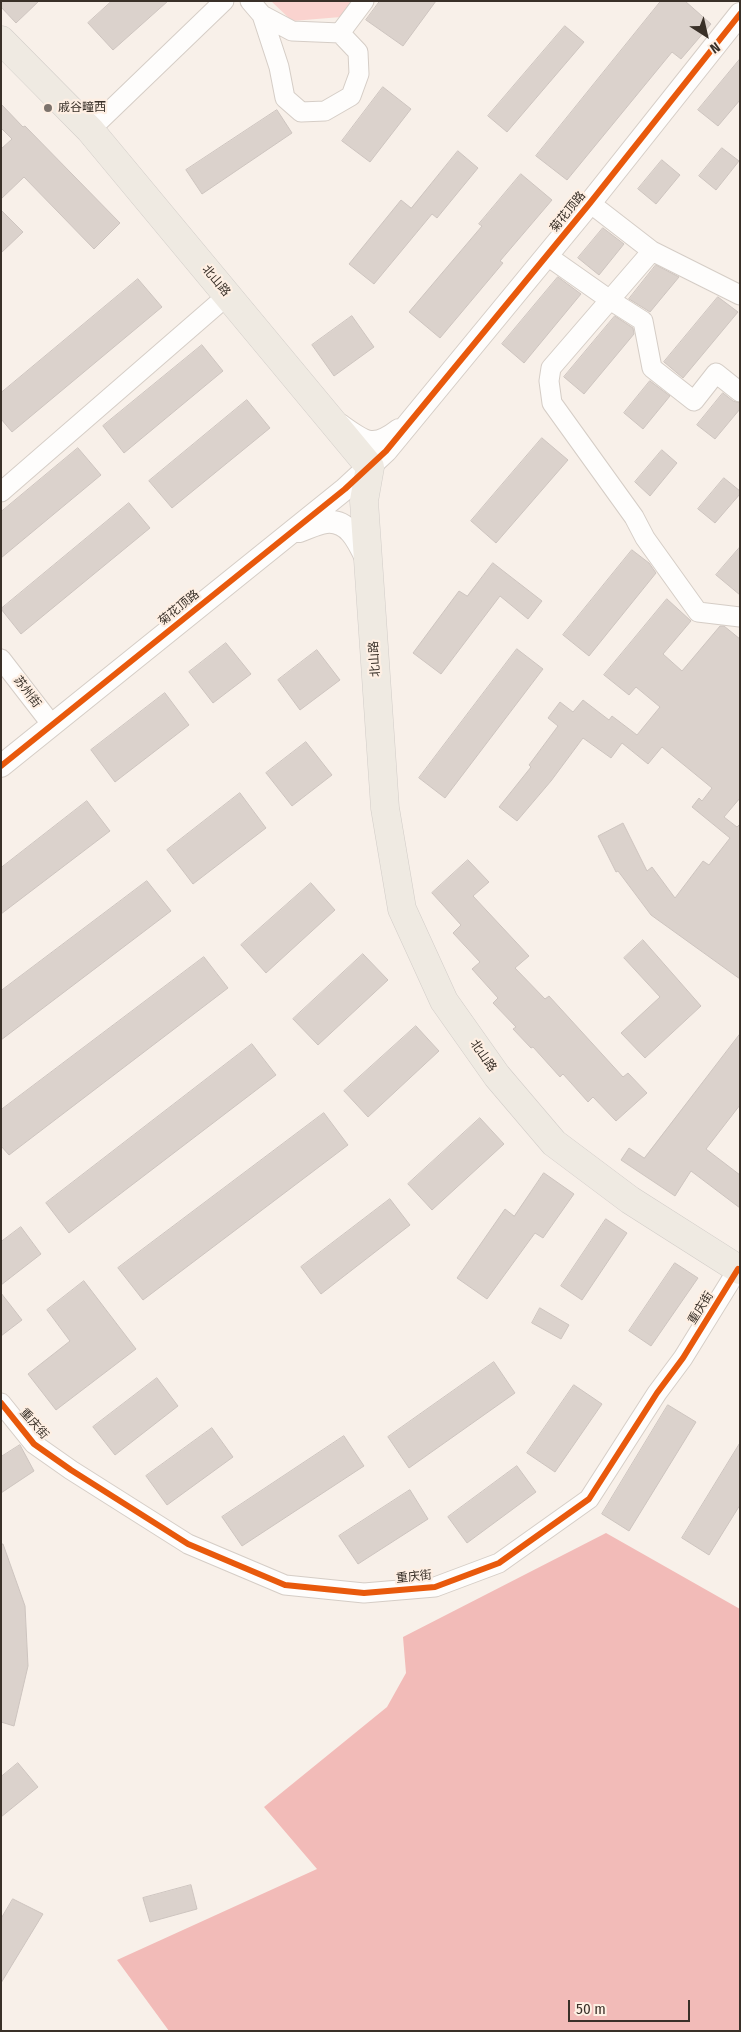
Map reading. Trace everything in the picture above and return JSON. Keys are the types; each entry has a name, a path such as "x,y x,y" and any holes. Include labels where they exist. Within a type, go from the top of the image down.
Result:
{"main road":[{"name":"北山路","path":"1,40 90,130 370,467 364,501 385,808 402,909 444,1001 497,1076 554,1143 630,1200 739,1270"}],"street":[{"path":"90,130 224,1"},
{"path":"340,33 364,1"},
{"path":"256,8 292,31 313,34 340,33 358,52 359,74 351,96 325,111 301,112 285,98 280,67 256,8"},
{"name":"菊花顶路","path":"1,766 370,467 590,203 740,14"},
{"path":"590,203 652,251 740,295"},
{"path":"652,251 551,368 549,381 552,403 634,517 645,538 698,612 740,617"},
{"path":"546,255 643,321 652,368 694,400 716,373 740,392"},
{"path":"1,492 228,296"},
{"path":"327,415 361,441 374,442 385,441 410,421"},
{"path":"287,536 327,522 342,525 354,534 368,562"},
{"name":"苏州街","path":"1,659 52,725"},
{"name":"重庆街","path":"1,1404 34,1444 71,1470 197,1548 285,1585 364,1592 435,1587 499,1563 589,1499 739,1270"}],"shaded area":[{"path":"271,1 352,1 341,17 292,21"},
{"path":"606,1533 740,1609 740,2031 169,2031 117,1960 317,1869 264,1807 387,1707 406,1673 403,1637"}],"building":[{"path":"1,1 39,1 16,23 1,7"},
{"path":"112,1 168,1 113,50 88,23"},
{"path":"380,1 436,1 403,46 366,20"},
{"path":"661,1 685,1 711,24 681,59 672,52 567,180 536,156"},
{"path":"565,26 584,42 507,132 488,116"},
{"path":"740,59 740,100 718,126 698,110"},
{"path":"383,87 411,109 370,162 342,141"},
{"path":"1,104 120,223 94,249 24,177 1,199 1,149 12,139 1,128"},
{"path":"277,110 292,133 202,194 186,170"},
{"path":"722,148 739,161 716,190 699,176"},
{"path":"458,151 478,168 437,218 432,214 374,284 349,264 401,200 411,208"},
{"path":"662,160 680,175 656,204 638,189"},
{"path":"521,174 552,200 500,261 503,263 440,338 409,312 482,226 479,224"},
{"path":"1,210 23,232 1,253"},
{"path":"603,228 624,244 599,275 578,258"},
{"path":"656,265 679,277 650,312 629,299"},
{"path":"558,277 581,294 524,363 502,344"},
{"path":"138,279 162,307 12,432 1,419 1,393"},
{"path":"718,297 738,312 683,378 664,362"},
{"path":"352,316 374,347 334,376 312,345"},
{"path":"615,316 633,328 634,334 584,394 564,377"},
{"path":"202,345 223,371 124,453 103,426"},
{"path":"650,381 670,396 643,429 624,413"},
{"path":"723,393 733,401 740,403 740,409 715,439 697,425"},
{"path":"247,400 270,428 172,508 149,481"},
{"path":"542,438 568,460 496,543 471,521"},
{"path":"78,448 101,475 1,558 1,512"},
{"path":"662,450 677,463 650,496 635,482"},
{"path":"724,478 740,491 740,494 715,523 698,509"},
{"path":"129,503 150,528 21,634 1,609"},
{"path":"740,547 740,595 716,575"},
{"path":"632,550 649,563 656,573 589,656 563,635"},
{"path":"493,563 542,601 528,619 500,596 441,674 413,653 459,591 467,596"},
{"path":"667,599 691,621 663,654 682,671 720,626 724,626 740,639 740,798 724,817 737,827 740,824 740,979 651,915 618,871 616,872 598,836 623,823 647,871 652,867 675,898 703,861 709,865 730,838 692,807 699,798 702,801 712,788 662,747 648,764 622,743 611,758 583,738 551,781 517,821 499,807 531,767 529,765 558,726 548,718 560,702 573,712 583,700 609,720 612,716 637,735 660,707 636,687 629,695 604,675"},
{"path":"226,643 251,674 213,703 189,672"},
{"path":"517,649 543,669 445,798 419,778"},
{"path":"317,650 340,680 300,710 278,680"},
{"path":"165,693 189,725 115,782 91,750"},
{"path":"306,742 332,775 292,806 266,773"},
{"path":"240,793 266,828 193,884 167,850"},
{"path":"87,801 110,831 1,914 1,868"},
{"path":"468,860 489,882 473,896 529,956 515,968 545,999 549,996 623,1077 628,1073 647,1093 616,1121 593,1097 588,1102 563,1074 560,1077 533,1047 531,1048 513,1029 516,1027 493,1003 498,998 472,969 480,962 453,933 461,925 432,893"},
{"path":"147,881 171,911 1,1040 1,991"},
{"path":"311,883 335,910 266,973 241,945"},
{"path":"643,940 701,1006 645,1058 621,1033 660,997 624,958"},
{"path":"363,954 388,980 318,1045 293,1019"},
{"path":"204,957 228,988 9,1155 1,1146 1,1110"},
{"path":"416,1026 439,1051 368,1117 344,1091"},
{"path":"740,1034 740,1105 706,1149 740,1175 740,1208 691,1171 675,1196 621,1160 629,1148 644,1158"},
{"path":"252,1044 276,1075 69,1233 46,1203"},
{"path":"324,1113 348,1145 143,1300 118,1268"},
{"path":"480,1118 504,1144 432,1210 408,1184"},
{"path":"544,1173 574,1194 543,1238 535,1233 487,1299 457,1278 505,1209 514,1216"},
{"path":"390,1199 410,1225 321,1294 301,1267"},
{"path":"606,1219 627,1233 582,1300 561,1286"},
{"path":"21,1227 41,1254 1,1285 1,1242"},
{"path":"675,1263 698,1278 651,1346 629,1331"},
{"path":"84,1281 136,1349 56,1410 28,1374 70,1341 47,1310"},
{"path":"1,1293 22,1320 1,1336"},
{"path":"540,1308 569,1325 561,1339 532,1323"},
{"path":"494,1362 515,1393 409,1468 388,1437"},
{"path":"157,1378 178,1406 115,1455 93,1427"},
{"path":"574,1385 602,1404 555,1472 527,1453"},
{"path":"668,1405 696,1422 629,1531 602,1514"},
{"path":"212,1428 233,1457 167,1505 146,1476"},
{"path":"344,1436 364,1466 242,1546 222,1517"},
{"path":"740,1443 740,1505 709,1555 682,1538"},
{"path":"20,1445 34,1471 1,1493 1,1457"},
{"path":"517,1466 536,1492 467,1543 448,1517"},
{"path":"410,1490 428,1519 358,1564 339,1536"},
{"path":"1,1544 3,1544 25,1606 28,1666 14,1726 1,1722"},
{"path":"18,1763 38,1787 1,1817 1,1777"},
{"path":"191,1885 197,1909 150,1922 143,1898"},
{"path":"13,1899 43,1914 1,1983 1,1919"}],"cycle path":[{"path":"1,766 345,489 386,451 590,203 740,14"},
{"path":"1,1403 34,1444 71,1470 188,1544 285,1585 364,1593 435,1587 499,1563 589,1499 657,1393 683,1358 738,1269"}],"place":[{"name":"戚谷疃西","path":"48,108"}]}
